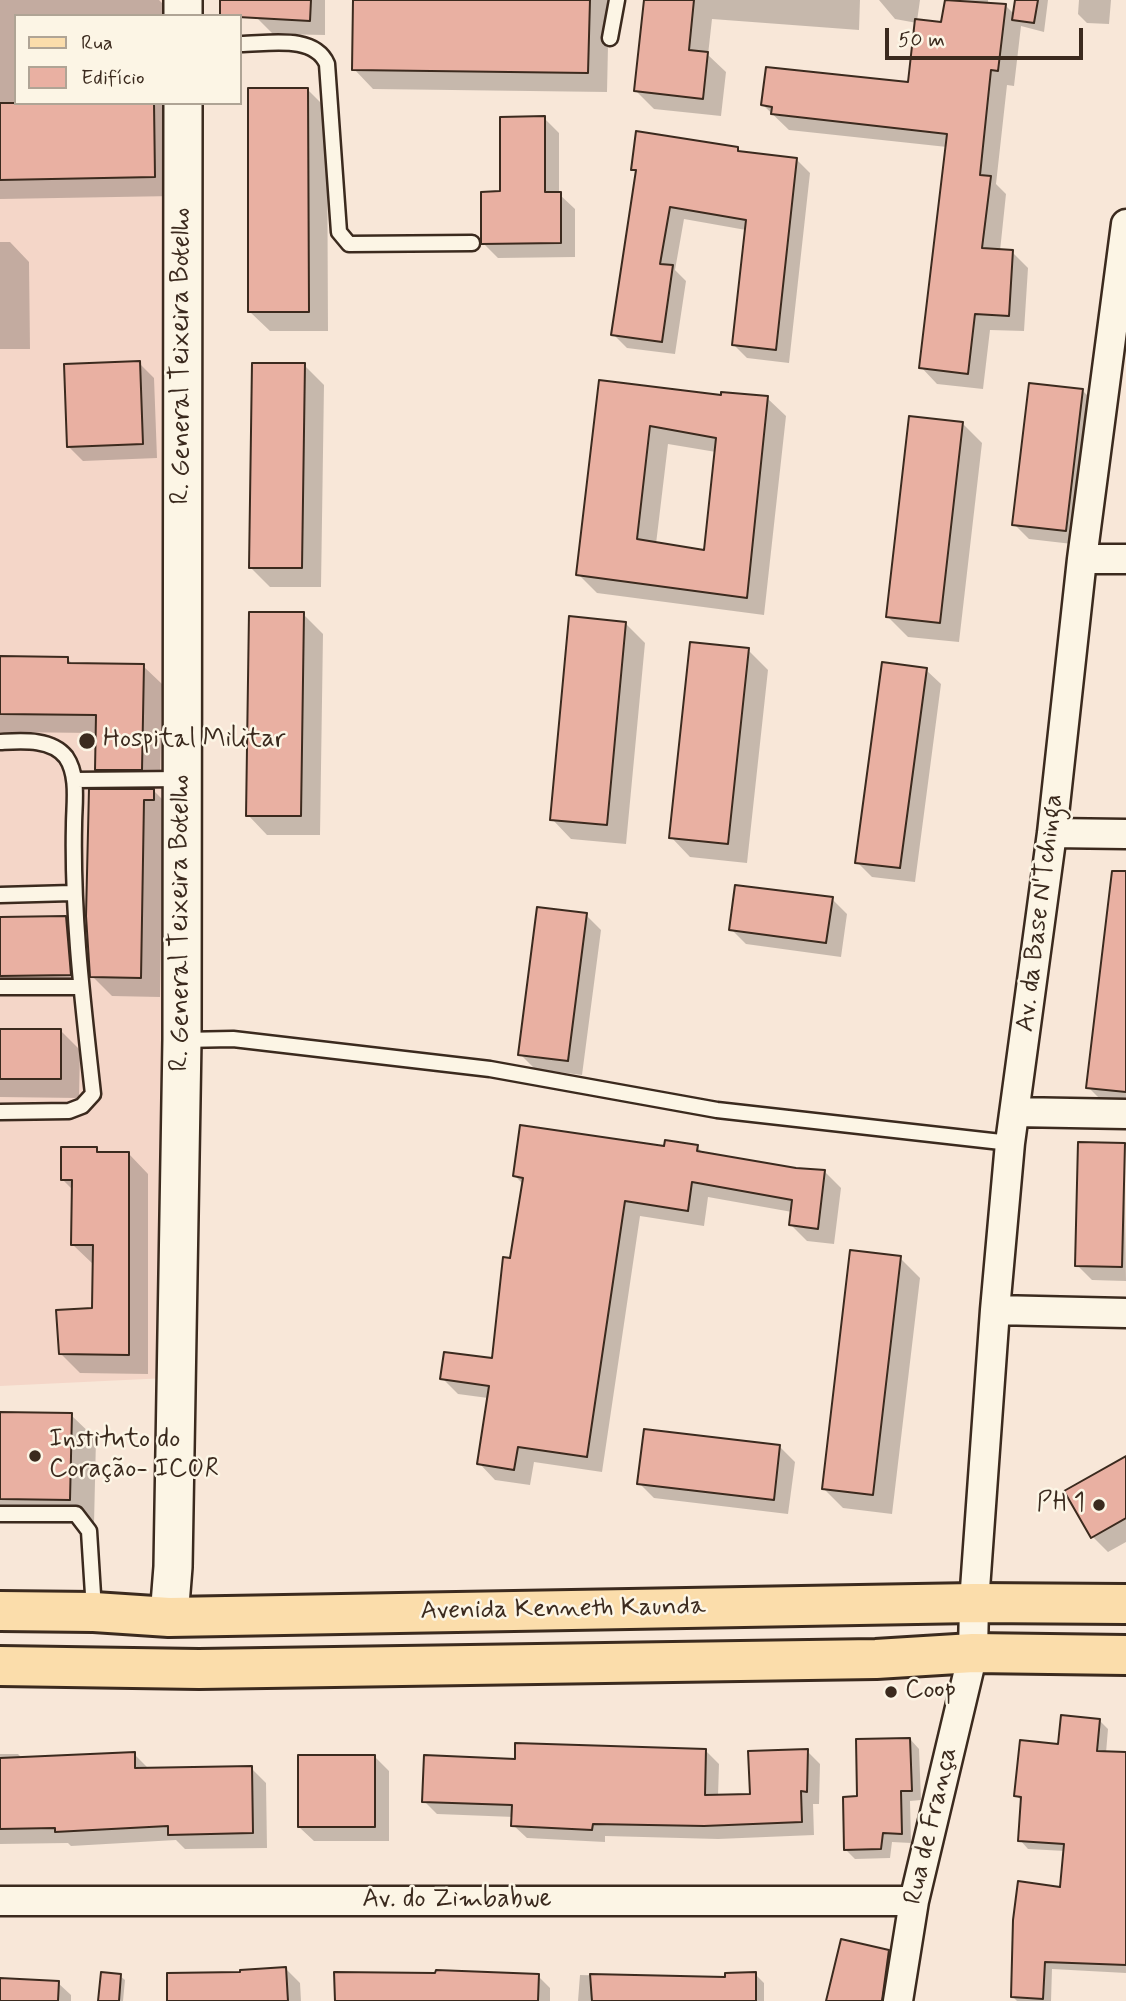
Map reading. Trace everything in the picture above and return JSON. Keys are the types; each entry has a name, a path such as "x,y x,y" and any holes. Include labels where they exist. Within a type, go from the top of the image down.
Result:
{"main road":[{"name":"Avenida Kenneth Kaunda","path":"0,1611 94,1612 169,1617 974,1603 1126,1604"},
{"name":"Avenida Kenneth Kaunda","path":"0,1666 226,1669 876,1659 974,1653 1126,1656"}],"street":[{"name":"R. General Teixeira Botelho","path":"169,1617 173,1553 182,1041 183,105"},
{"name":"Av. da Base N'Tchinga","path":"974,1603 1010,1143 1052,833 1082,559 1122,279 1126,224"},
{"path":"1082,559 1126,559"},
{"path":"1052,833 1126,834"},
{"path":"1015,1112 1126,1114"},
{"path":"995,1310 1126,1313"},
{"name":"Rua de França","path":"898,2001 914,1901 974,1653 974,1603"},
{"name":"Av. do Zimbabwe","path":"0,1901 914,1901"}],"lane":[{"path":"610,38 617,0"},
{"path":"242,44 311,45 322,53 327,64 339,232 342,238 349,244 472,243"},
{"path":"0,742 29,741 54,747 66,758 75,780 72,893 93,1094 82,1107 69,1111 0,1112"},
{"path":"75,780 183,779"},
{"path":"0,895 72,893"},
{"path":"0,987 81,987"},
{"path":"182,1041 233,1039 489,1069 717,1110 1010,1143"},
{"path":"0,1514 76,1514 85,1521 89,1531 94,1612"}],"shaded area":[{"name":"Hospital Militar","path":"0,0 181,0 180,14 14,14 14,105 180,105 167,1378 0,1386"}],"building":[{"path":"220,0 311,0 310,21 220,14"},
{"path":"353,0 590,0 588,73 352,70"},
{"path":"644,0 694,0 689,50 708,52 703,99 634,91"},
{"path":"945,0 1006,4 998,71 991,70 980,175 991,176 982,248 1013,250 1009,316 975,314 968,374 919,368 947,134 771,114 772,107 761,105 766,67 908,82 915,19 941,22"},
{"path":"1015,0 1038,0 1034,23 1012,20"},
{"path":"248,88 308,88 309,312 248,312"},
{"path":"0,103 154,105 155,177 0,180"},
{"path":"545,116 545,192 561,192 561,243 481,244 481,192 500,191 500,117"},
{"path":"636,131 738,147 738,151 797,158 776,350 732,345 746,220 670,207 660,264 673,265 662,342 611,335 636,170 631,170"},
{"path":"140,361 143,444 67,447 64,364"},
{"path":"252,363 305,363 302,568 249,568"},
{"path":"599,380 721,395 721,392 768,396 747,598 576,575","holes":["650,426 716,438 704,550 637,539"]},
{"path":"1029,383 1083,389 1066,531 1012,525"},
{"path":"909,416 963,422 940,623 886,617"},
{"path":"249,612 304,612 301,816 246,816"},
{"path":"569,616 626,622 607,825 550,820"},
{"path":"690,642 749,648 728,844 669,838"},
{"path":"0,656 68,657 68,663 144,664 142,770 95,770 96,715 0,714"},
{"path":"882,662 927,668 900,868 855,863"},
{"path":"89,789 154,789 154,800 144,800 141,978 90,977 86,916"},
{"path":"1112,871 1126,871 1126,1092 1086,1088"},
{"path":"735,885 833,897 826,943 729,930"},
{"path":"537,907 587,913 568,1061 518,1055"},
{"path":"66,916 71,975 0,976 0,917"},
{"path":"0,1029 61,1029 61,1079 0,1079"},
{"path":"520,1125 664,1146 665,1140 698,1145 697,1151 796,1168 825,1170 818,1229 789,1225 792,1200 692,1182 688,1211 625,1201 587,1457 518,1447 514,1470 477,1464 489,1386 440,1379 444,1352 492,1358 503,1257 510,1258 523,1178 513,1176"},
{"path":"1078,1142 1125,1143 1122,1267 1075,1266"},
{"path":"61,1147 97,1147 97,1152 129,1152 129,1355 59,1354 56,1310 92,1308 93,1245 71,1245 72,1180 61,1180"},
{"path":"850,1250 901,1256 873,1495 822,1489"},
{"name":"Instituto do Coração- ICOR","path":"0,1412 72,1413 70,1500 0,1499"},
{"path":"644,1429 780,1445 774,1500 637,1484"},
{"name":"PH 1","path":"1126,1456 1126,1518 1091,1538 1064,1491"},
{"path":"1061,1715 1100,1719 1097,1751 1126,1752 1126,1965 1045,1962 1043,1999 1011,1997 1013,1920 1018,1881 1060,1887 1064,1844 1018,1841 1021,1797 1014,1796 1020,1740 1058,1744"},
{"path":"910,1738 912,1791 901,1791 902,1834 883,1833 881,1849 844,1850 843,1797 857,1796 856,1739"},
{"path":"515,1743 706,1749 705,1795 750,1794 748,1751 808,1749 807,1792 801,1791 802,1822 704,1826 593,1824 592,1830 511,1826 512,1805 422,1802 424,1755 515,1759"},
{"path":"135,1752 135,1768 252,1766 253,1833 168,1835 168,1826 55,1832 55,1828 0,1829 0,1758"},
{"path":"298,1755 375,1755 375,1827 298,1827"},
{"path":"841,1939 889,1950 882,2001 826,2001"},
{"path":"286,1967 288,2001 167,2001 167,1973 240,1972"},
{"path":"436,1970 539,1974 538,2001 335,2001 334,1972 435,1973"},
{"path":"101,1972 121,1974 119,2001 98,2001"},
{"path":"756,1972 756,2001 592,2001 590,1974 725,1977 725,1973"},
{"path":"0,1978 59,1981 58,2001 0,2001"}],"place":[{"name":"Hospital Militar","path":"87,741"},
{"name":"Instituto do Coração- ICOR","path":"35,1456"},
{"name":"PH 1","path":"1099,1505"},
{"name":"Coop","path":"891,1692"}]}
